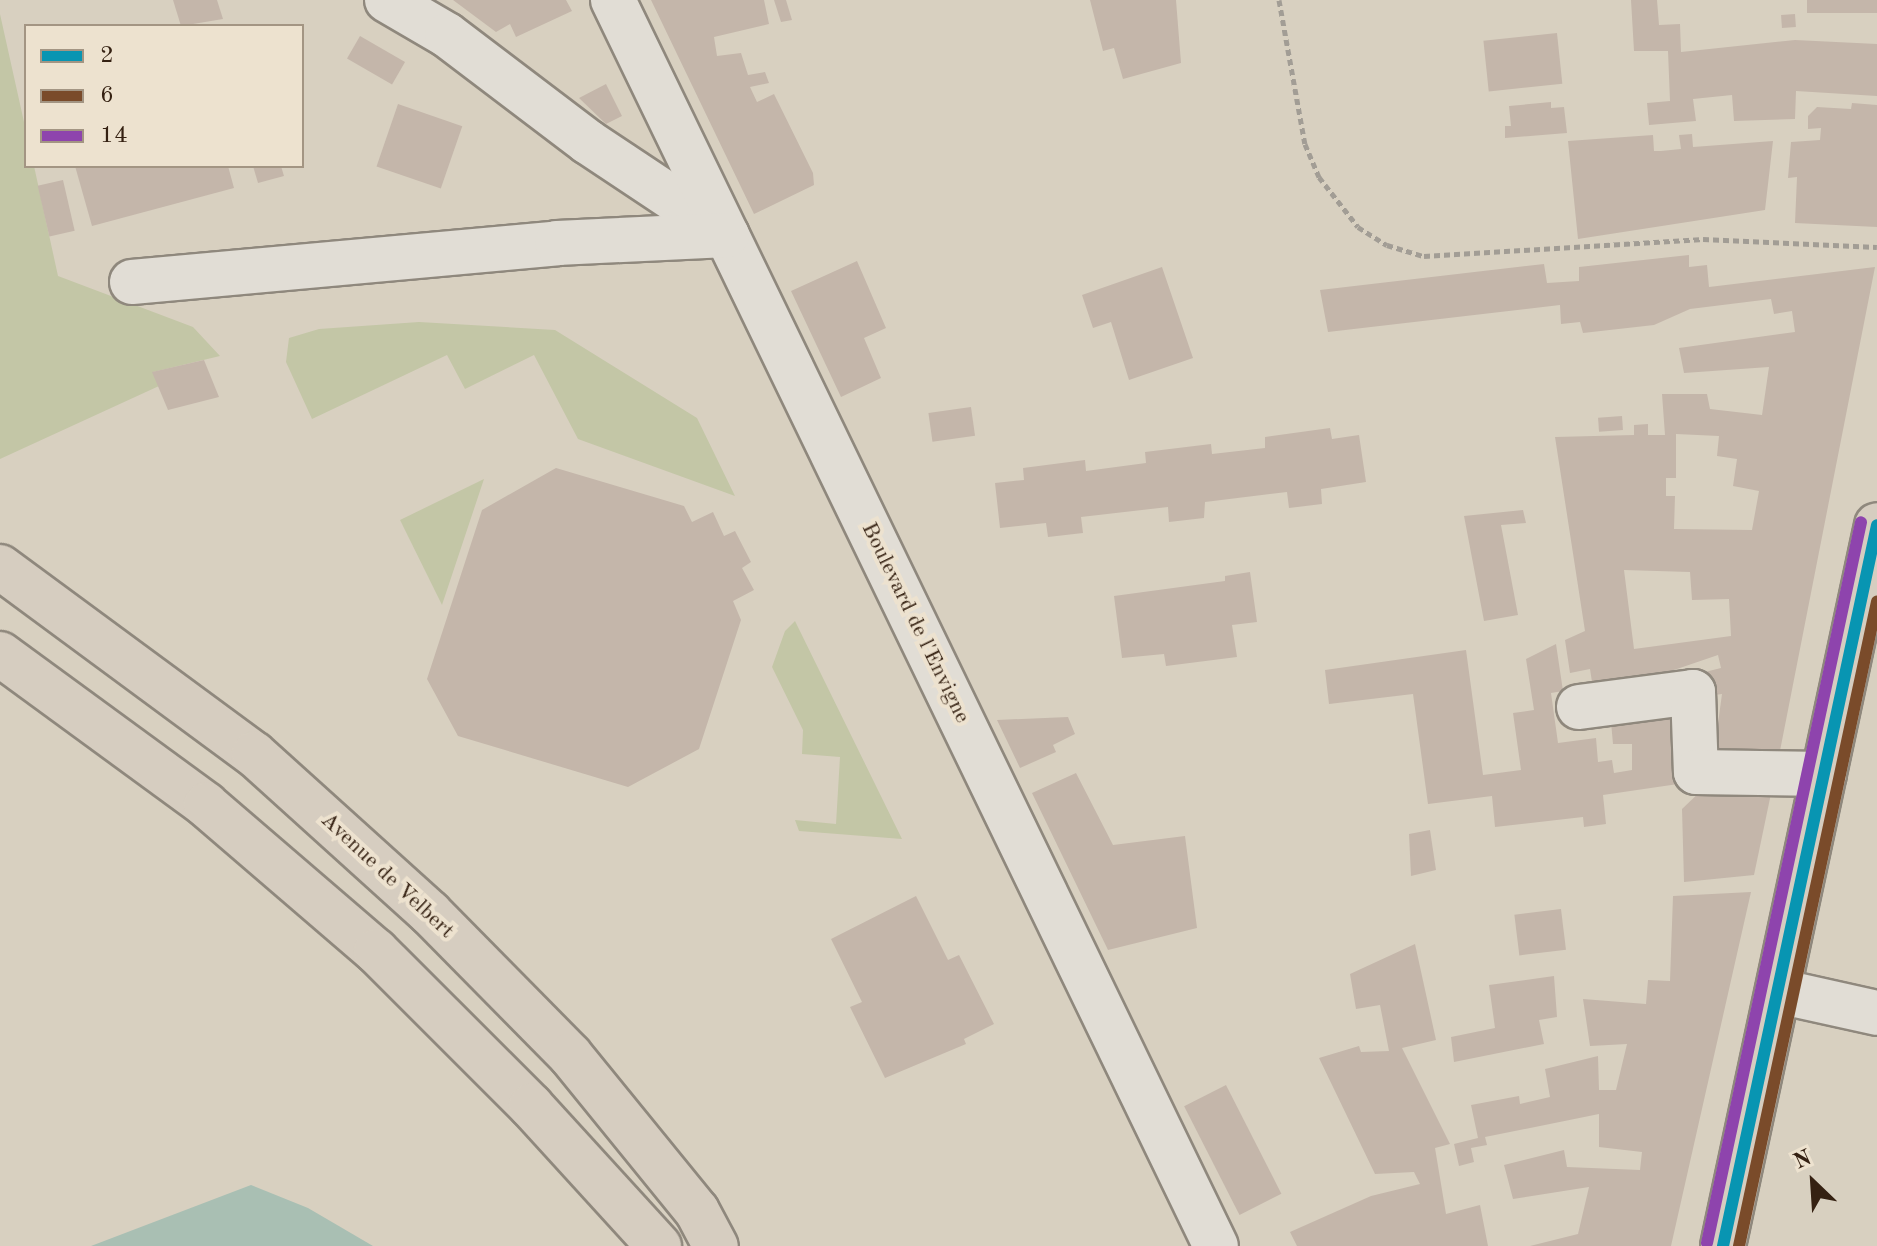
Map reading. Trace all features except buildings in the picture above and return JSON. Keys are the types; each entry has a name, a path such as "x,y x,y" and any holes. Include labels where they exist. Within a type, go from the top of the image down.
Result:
{"main road":[{"path":"1723,1246 1877,525"},
{"name":"Avenue de Velbert","path":"0,567 254,754 430,913 570,1055 697,1211 716,1246"},
{"path":"0,654 206,805 376,951 531,1106 659,1246"}],"street":[{"path":"387,0 447,35 588,142 727,235"},
{"name":"Boulevard de l'Envigne","path":"613,0 1216,1246"},
{"path":"132,282 557,243 727,235"},
{"path":"1579,707 1693,692 1696,772 1824,774"},
{"path":"1778,991 1877,1013"}],"path":[{"path":"1279,0 1305,144 1319,177 1358,227 1387,245 1424,256 1703,239 1877,247"}],"shaded area":[{"path":"0,14 24,122 24,168 34,168 58,276 193,327 220,356 153,372 159,386 0,459"},
{"path":"419,322 555,330 697,418 735,496 578,439 534,355 465,389 447,355 312,419 286,362 289,338 319,329"},
{"path":"484,479 442,605 400,520"},
{"path":"795,621 902,839 799,831 795,820 836,824 840,757 802,754 803,730 772,667 785,631"},
{"path":"251,1185 308,1208 373,1246 91,1246"}],"transit line":[{"name":"14","path":"1707,1243 1861,522"},
{"name":"2","path":"1723,1246 1877,525"},
{"name":"6","path":"1739,1246 1877,602"}]}
